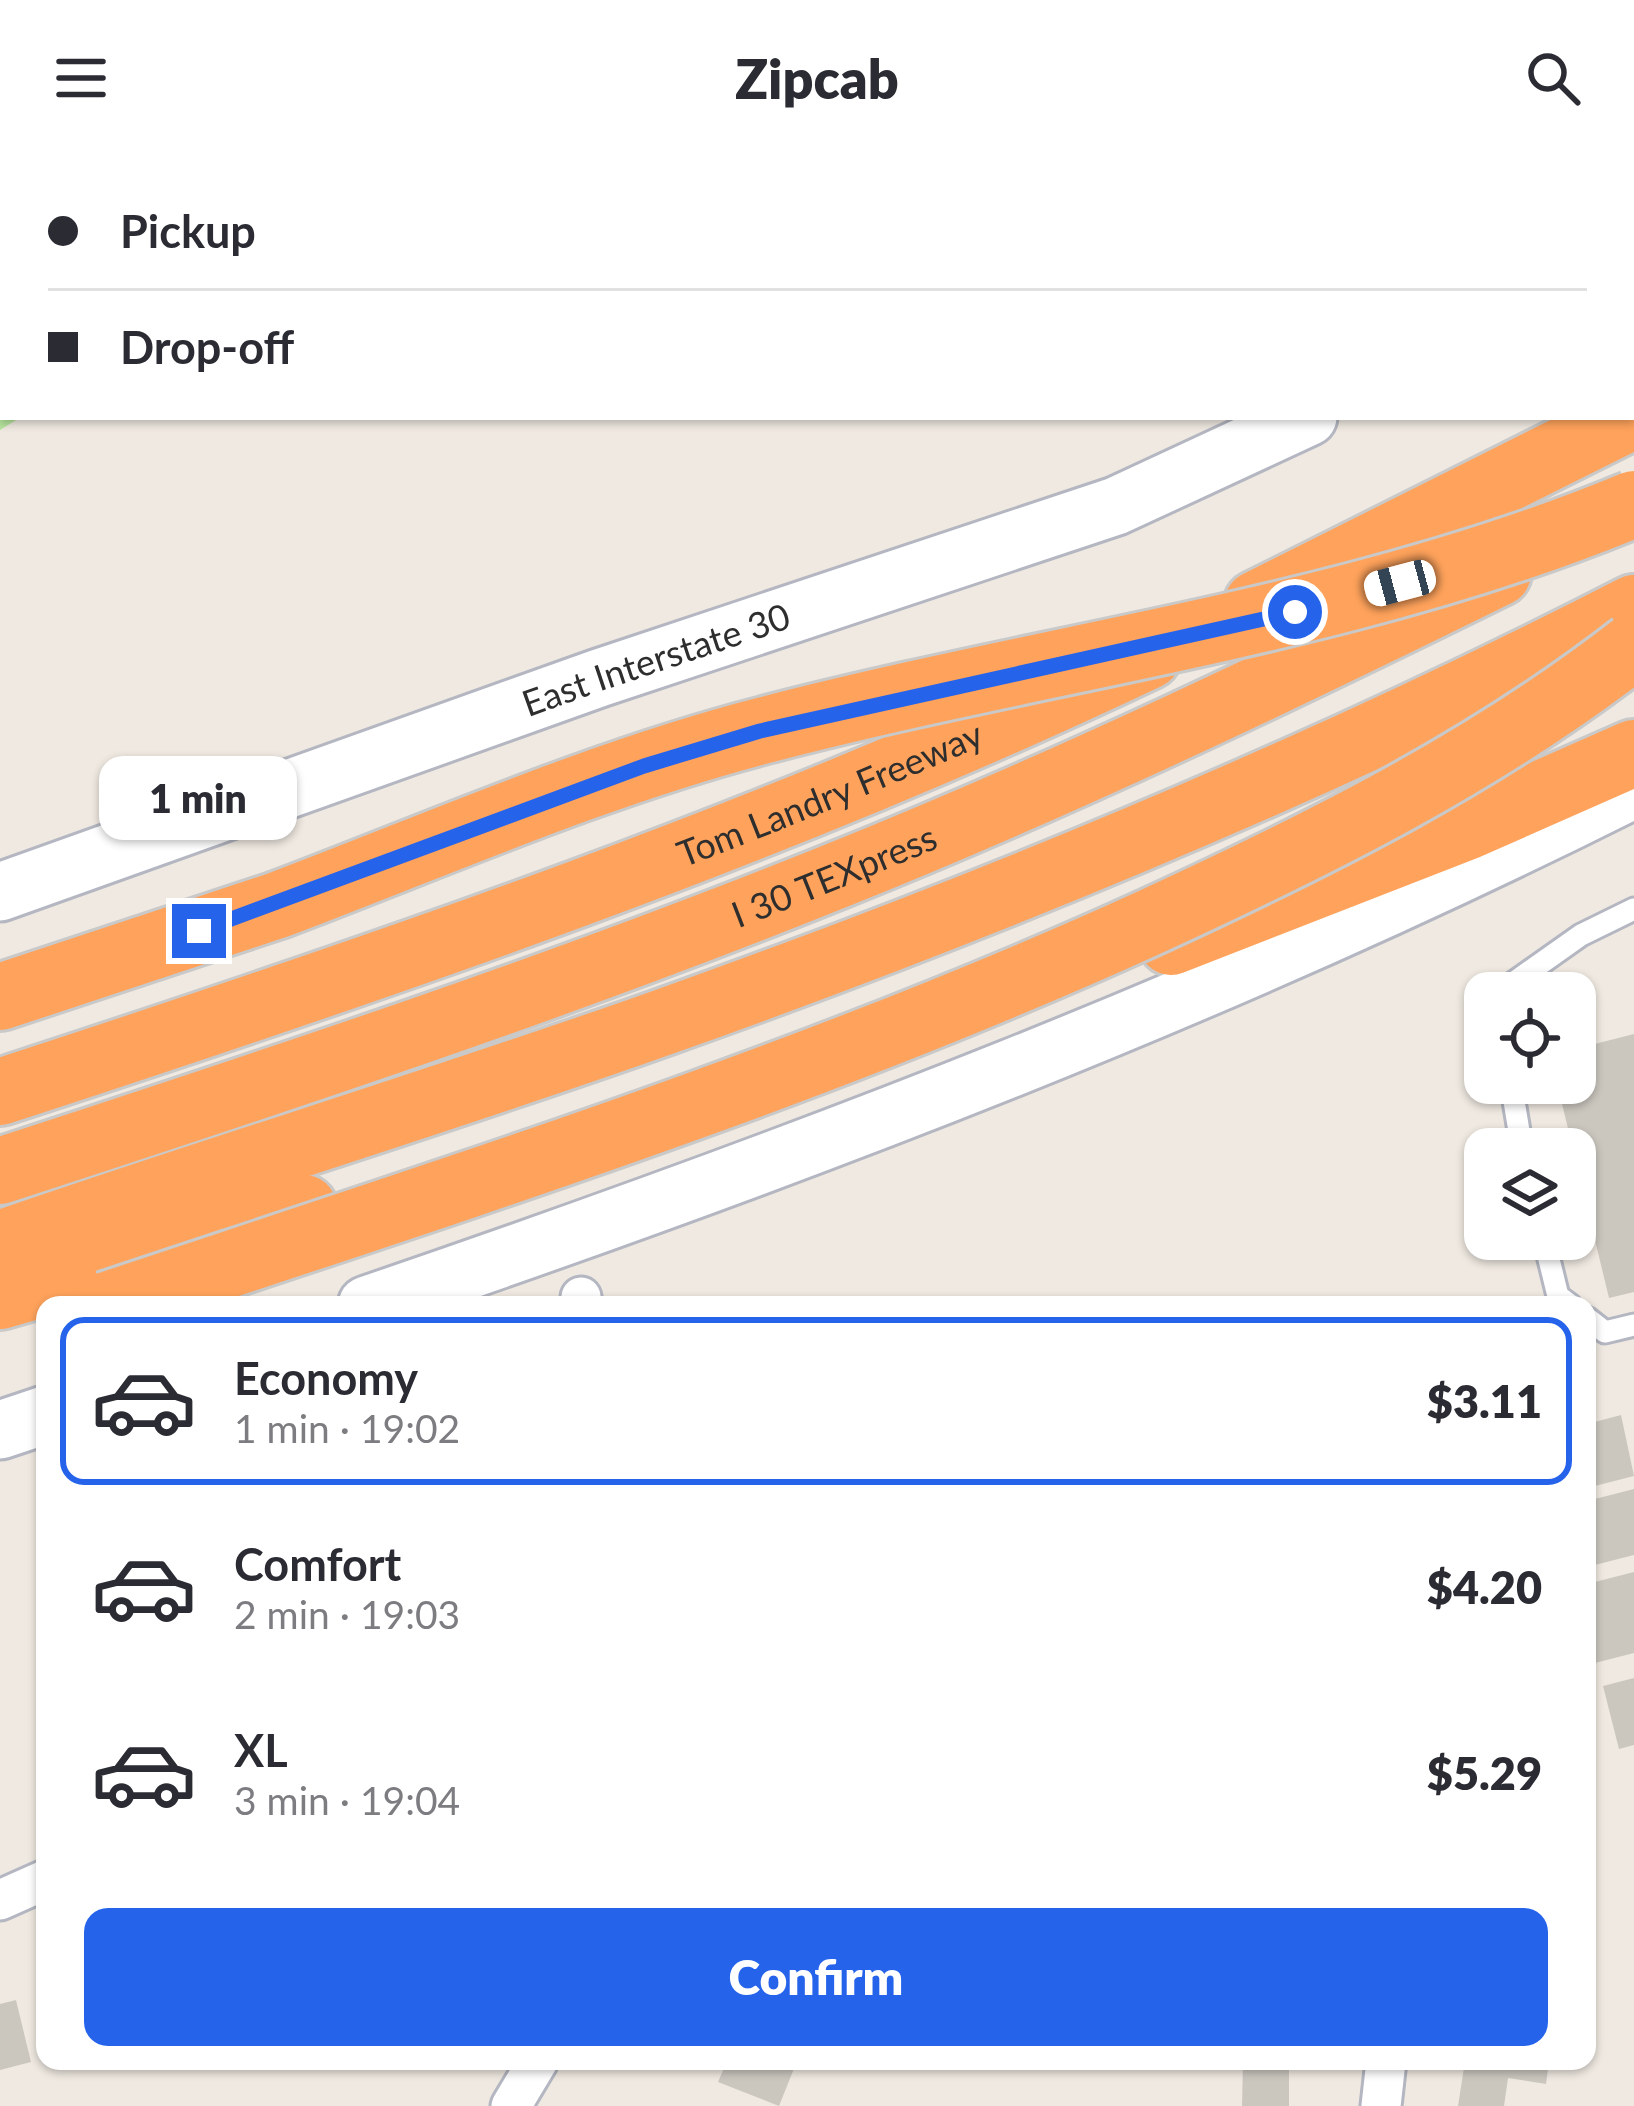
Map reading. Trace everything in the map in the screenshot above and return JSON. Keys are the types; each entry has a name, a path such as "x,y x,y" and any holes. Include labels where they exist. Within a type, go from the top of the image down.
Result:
{"highway":[{"name":"Tom Landry Freeway","path":"0,1092 538,910 776,818 1067,695 1418,527 1624,420"},
{"path":"0,997 278,905 644,766 760,731 1295,612 1505,553 1634,503"},
{"name":"I 30 TEXpress","path":"0,1172 369,1050 840,874 1307,668 1634,503"},
{"path":"0,1244 660,1023 896,936 1369,739 1634,608"},
{"path":"134,1296 689,1111 1021,981 1395,803 1534,720 1634,646"},
{"path":"0,1296 1030,992 1466,826 1634,753"},
{"path":"0,1341 36,1329"}],"main road":[{"name":"East Interstate 30","path":"0,892 599,678 1116,506 1302,420"},
{"path":"394,1296 827,1144 1162,1010 1453,880 1634,789"},
{"path":"0,1430 36,1418"}],"street":[{"path":"0,1900 36,1884"},
{"path":"511,2106 533,2070"},
{"path":"1381,2106 1385,2070"}],"lane":[{"path":"1522,972 1580,934 1634,909"},
{"path":"1549,1260 1558,1296"},
{"path":"1596,1325 1605,1332 1634,1325"}],"building":[{"path":"1634,1034 1634,1292 1609,1298 1596,1244 1596,1128 1568,1128 1562,1104 1596,1104 1596,1044"},
{"path":"1621,1415 1634,1476 1596,1486 1596,1422"},
{"path":"1634,1489 1634,1555 1596,1565 1596,1499"},
{"path":"1634,1572 1634,1653 1596,1663 1596,1582"},
{"path":"1634,1678 1634,1745 1619,1749 1603,1686"},
{"path":"16,2000 31,2062 0,2070 0,2004"},
{"path":"723,2070 793,2070 779,2106 718,2082"},
{"path":"1243,2070 1289,2070 1289,2106 1242,2106"},
{"path":"1464,2070 1548,2070 1546,2084 1508,2078 1504,2106 1458,2106"}],"route":[{"path":"199,931 644,766 760,731 1295,612"}]}
